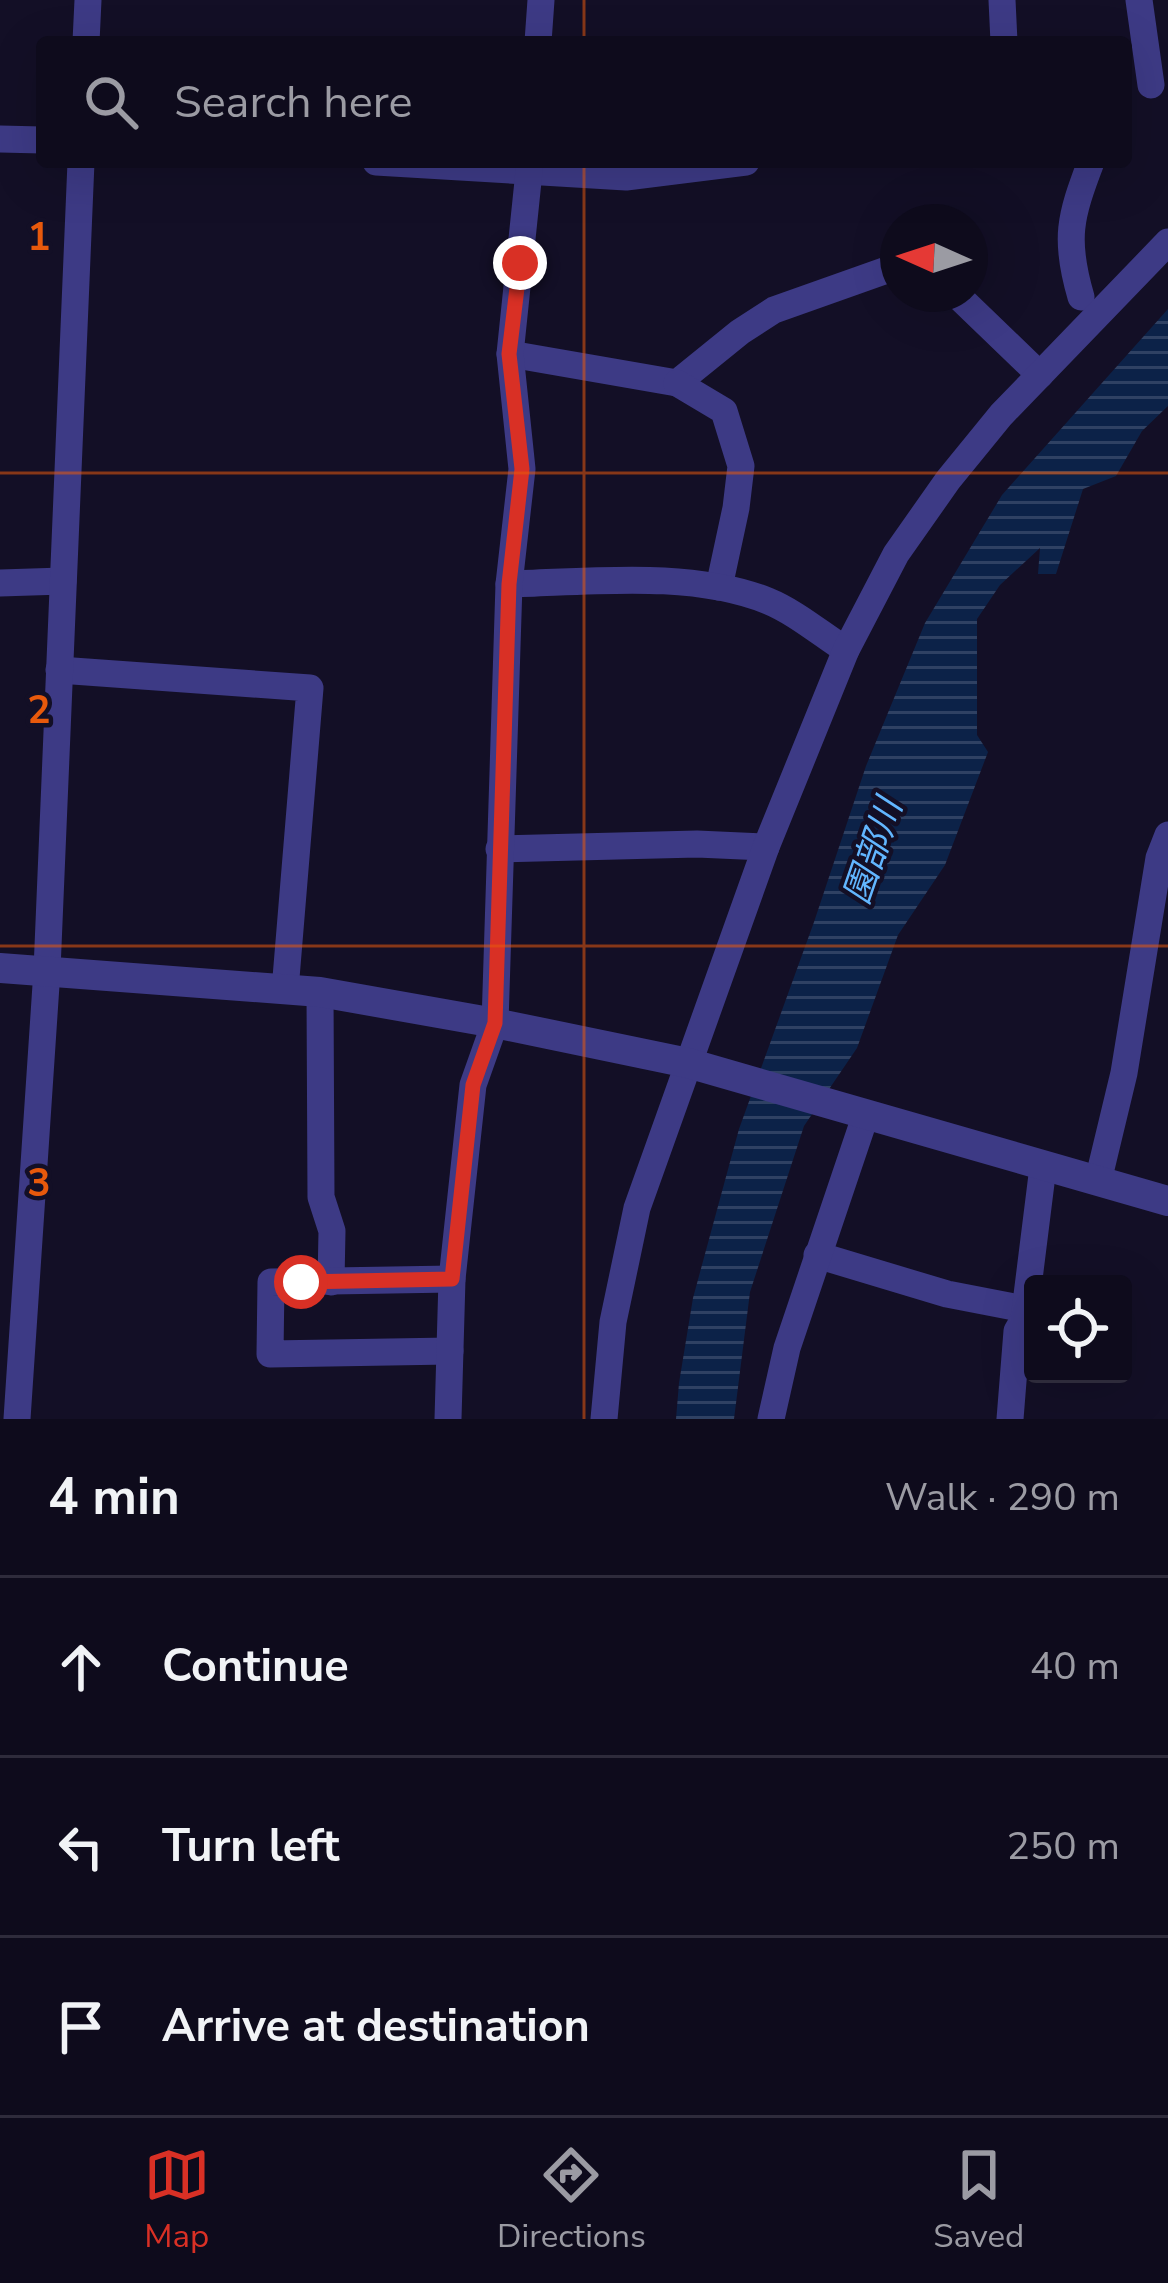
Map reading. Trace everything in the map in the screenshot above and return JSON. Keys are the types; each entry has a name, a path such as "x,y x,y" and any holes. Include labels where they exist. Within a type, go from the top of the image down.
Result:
{"street":[{"path":"86,36 88,0"},
{"path":"538,36 541,0"},
{"path":"1003,0 1004,36"},
{"path":"1139,0 1148,86"},
{"path":"0,140 36,140"},
{"path":"17,1419 10,1365 47,970 80,168"},
{"path":"448,1419 452,1279 473,1085 495,1023 509,584 522,469 509,354 530,168"},
{"path":"540,168 626,177 698,168"},
{"path":"1081,297 1071,263 1072,212 1089,168"},
{"path":"604,1419 613,1322 637,1208 694,1065 766,847 846,650 896,554 948,480 1001,415 1168,242"},
{"path":"677,383 774,310 880,272"},
{"path":"975,312 1040,374"},
{"path":"509,354 677,383 724,412 741,466 719,587"},
{"path":"0,583 63,580"},
{"path":"509,584 655,581 719,587 770,601 846,650"},
{"path":"59,670 310,688 285,990"},
{"path":"1098,1181 1124,1073 1159,858 1168,835"},
{"path":"499,849 766,847"},
{"path":"0,968 320,992 495,1023 694,1065 1168,1201"},
{"path":"320,992 321,1197 332,1232 331,1282"},
{"path":"771,1419 787,1348 857,1112"},
{"path":"1029,1275 1043,1167"},
{"path":"817,1256 947,1294 1024,1309"},
{"path":"450,1352 270,1354 271,1282 452,1279"},
{"path":"1010,1419 1018,1330 1024,1319"}],"water":[{"name":"園部川","path":"1168,309 1168,406 1142,431 1116,476 1083,489 1056,574 1038,574 1040,548 1000,585 977,619 977,735 988,752 945,865 898,935 857,1048 804,1126 750,1292 734,1419 676,1419 693,1298 739,1129 866,766 925,623 1002,495"}],"route":[{"path":"301,1282 452,1279 473,1085 495,1023 509,584 522,469 509,354 520,263"}]}
